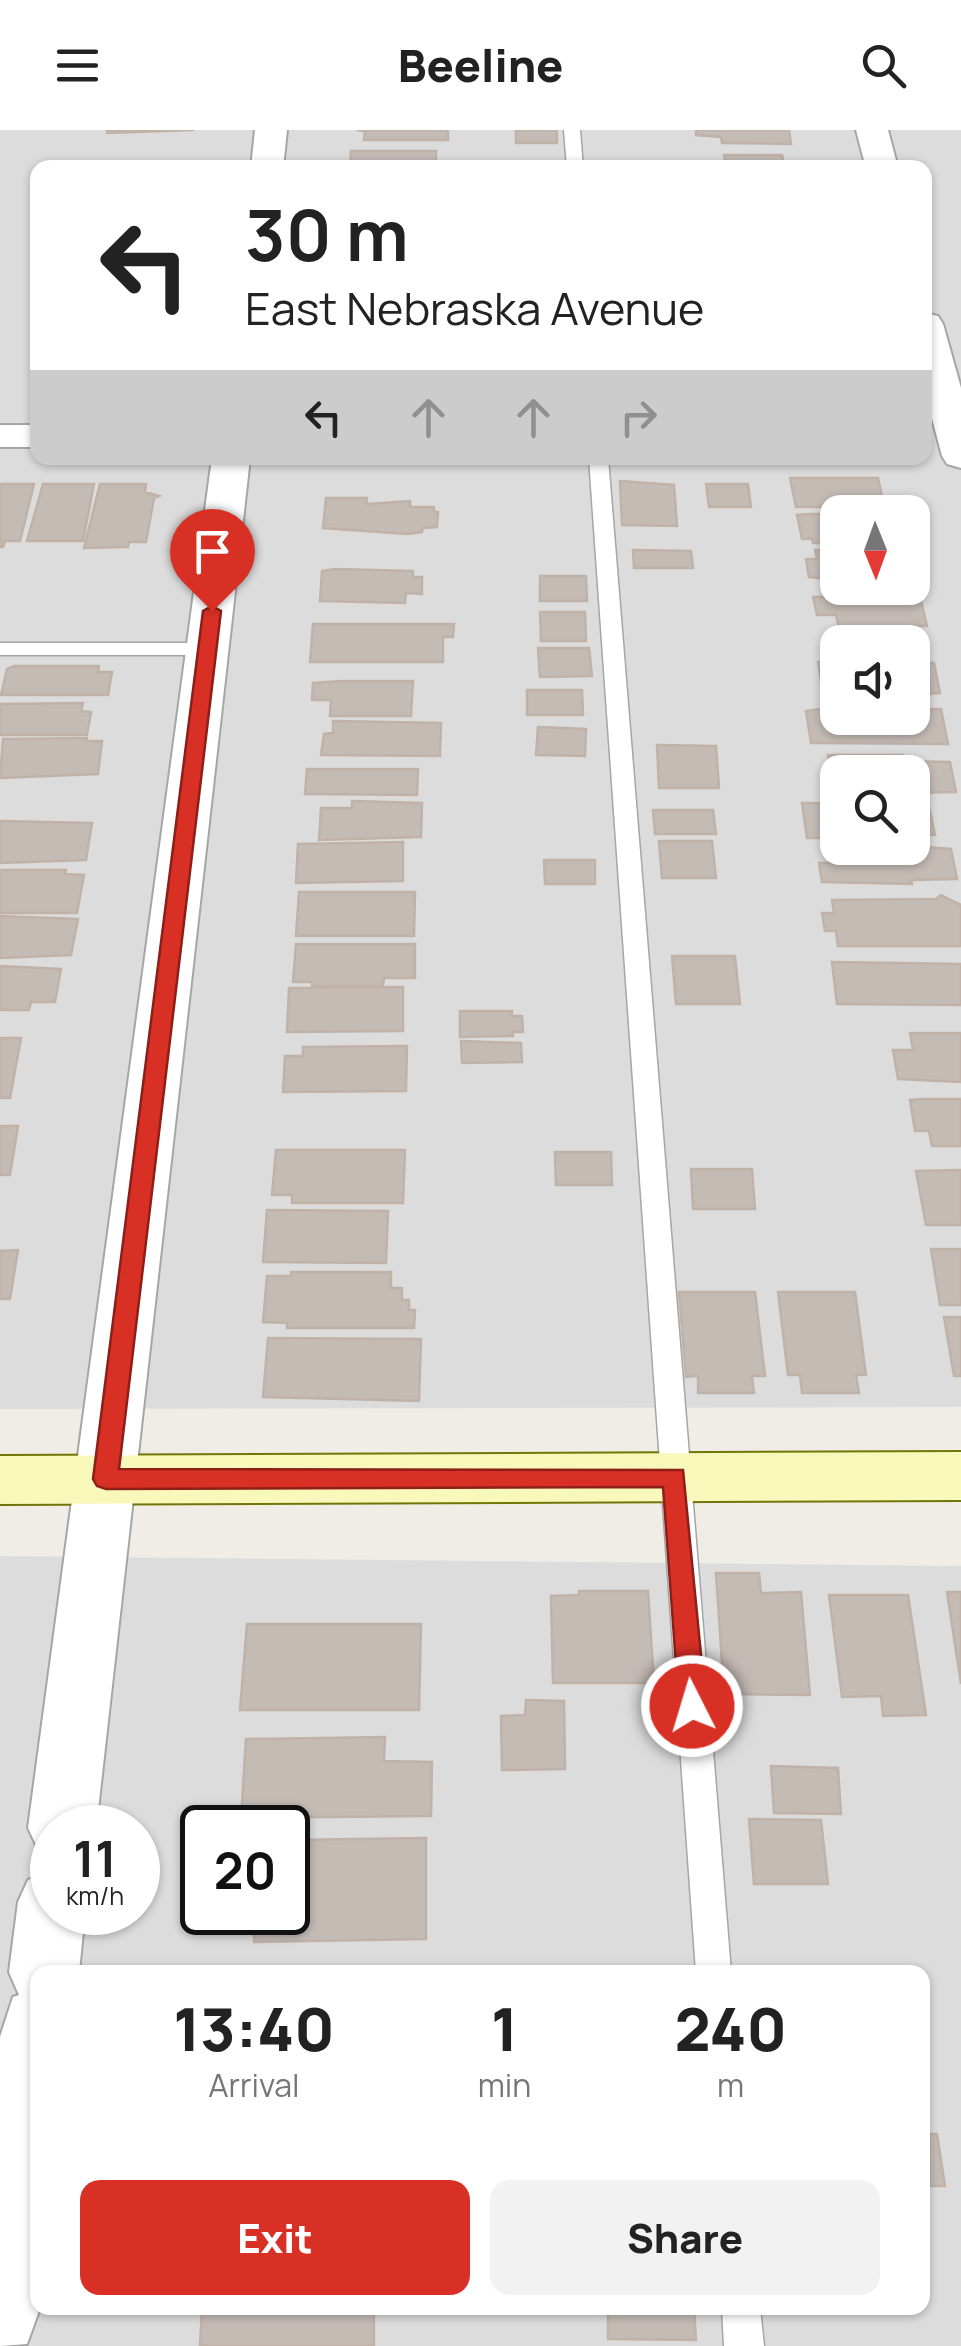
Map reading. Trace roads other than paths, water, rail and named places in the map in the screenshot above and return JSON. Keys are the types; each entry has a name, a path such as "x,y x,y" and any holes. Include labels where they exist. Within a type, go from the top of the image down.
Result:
{"street":[{"path":"267,160 271,130"},
{"path":"872,130 880,160"},
{"path":"932,356 951,443"},
{"path":"0,436 30,436"},
{"path":"65,1805 230,465"},
{"path":"0,1480 961,1476"},
{"path":"39,1965 45,1935"},
{"path":"0,2318 30,2031"}],"lane":[{"path":"572,130 574,160"},
{"path":"599,465 713,1965"},
{"path":"0,648 207,649"},
{"path":"742,2315 744,2346"}]}
